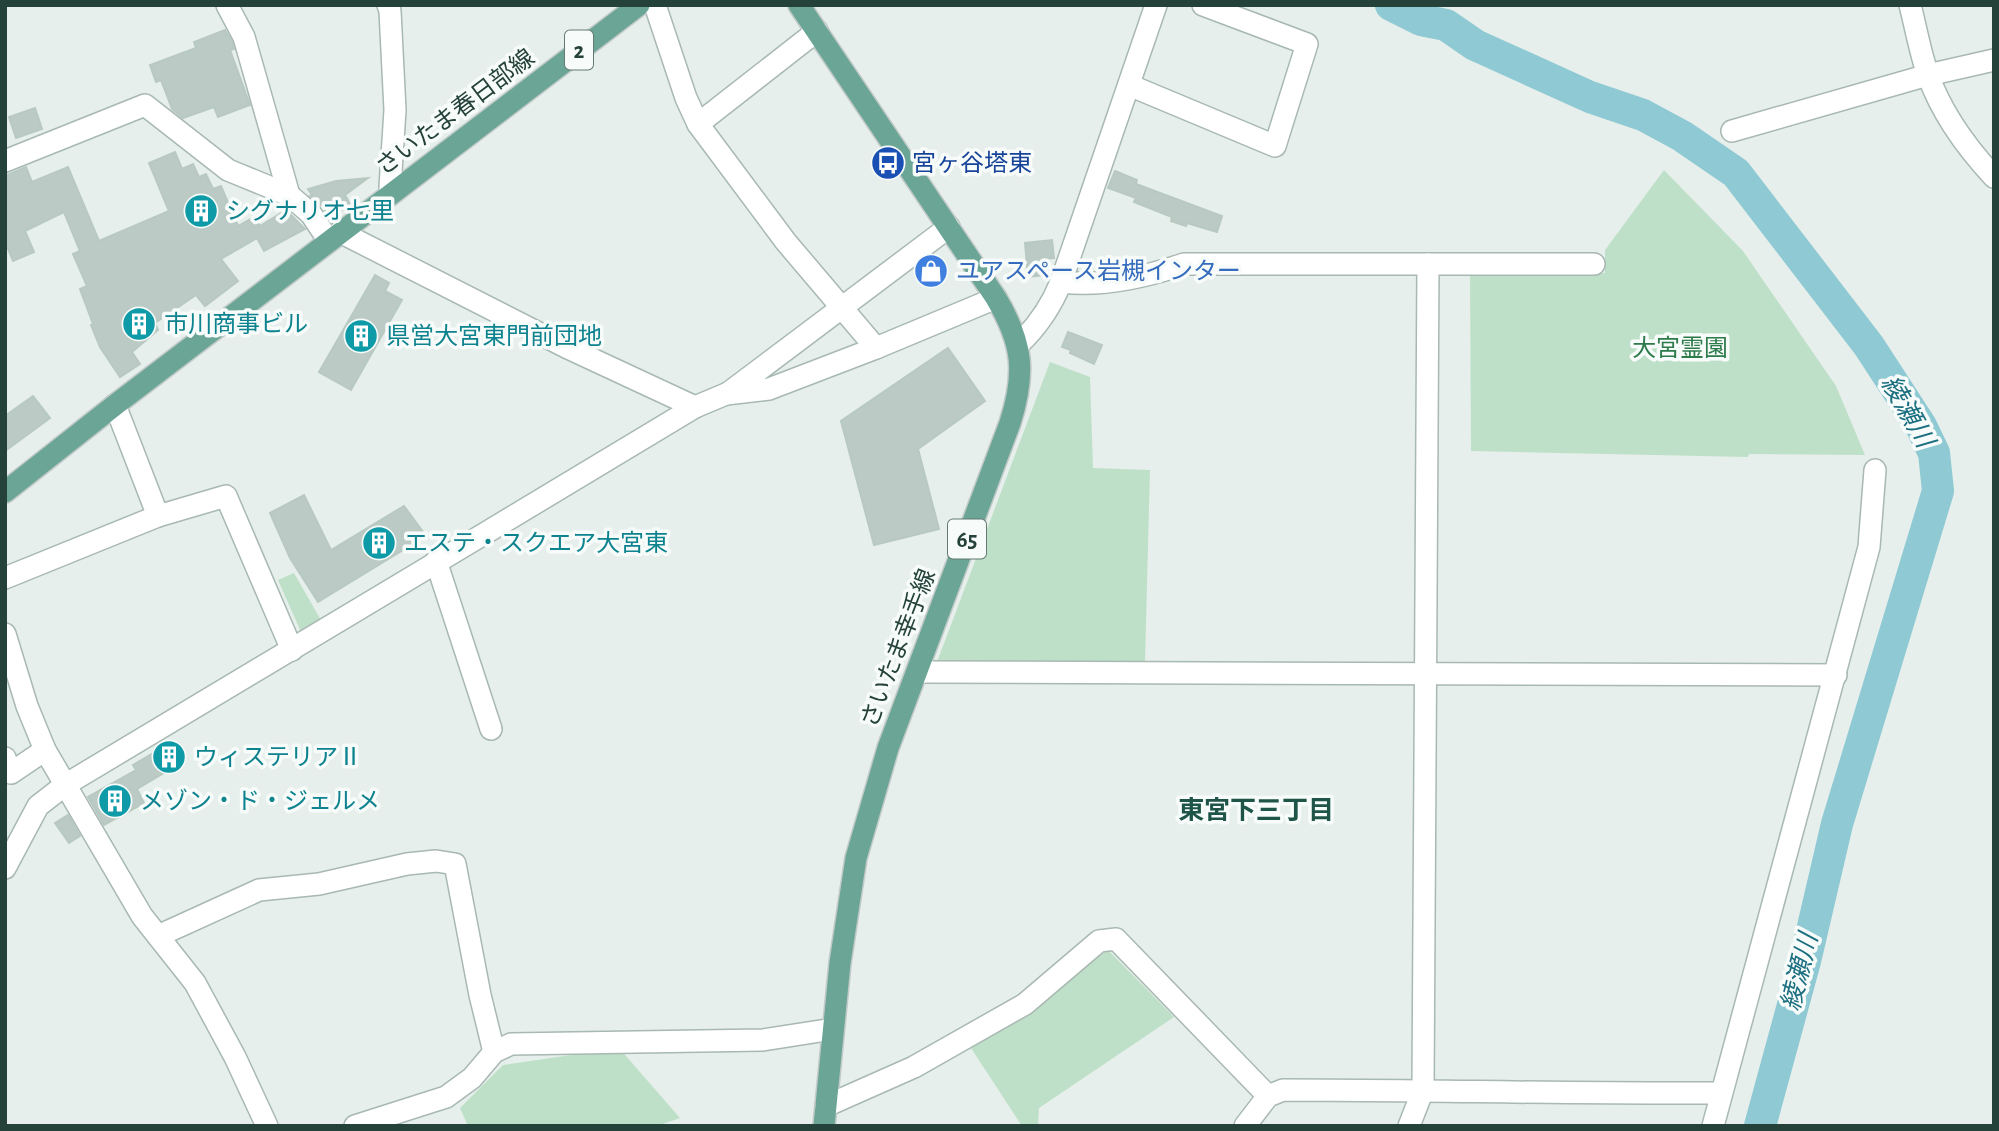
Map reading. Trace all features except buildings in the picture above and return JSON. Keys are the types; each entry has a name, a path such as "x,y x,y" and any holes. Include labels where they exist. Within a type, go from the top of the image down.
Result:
{"main road":[{"name":"さいたま春日部線","path":"5,492 639,5"},
{"name":"さいたま幸手線","path":"799,5 996,298 1012,327 1021,363 1014,413 888,748 856,858 845,927 825,1116"}],"street":[{"path":"226,5 244,37 289,195"},
{"path":"388,5 395,110 390,187 395,191"},
{"path":"655,5 686,98 698,124 786,242 876,348"},
{"path":"1018,345 1051,306 1061,282 1157,5"},
{"path":"1129,85 1275,146 1307,44 1203,5"},
{"path":"1910,5 1928,75 1958,133 1994,177"},
{"path":"698,124 817,32"},
{"path":"1732,131 1928,75 1994,60"},
{"path":"5,160 145,105 228,170 289,195 334,237 695,407"},
{"path":"5,868 38,806 65,785 695,407 726,394 949,227"},
{"path":"1061,282 1074,284 1123,279 1153,274 1184,264 1594,264"},
{"path":"1409,1126 1423,1090 1429,264"},
{"path":"726,394 769,389 996,298"},
{"path":"115,405 158,516"},
{"path":"1713,1126 1870,547 1875,470"},
{"path":"5,578 158,516 226,496 292,650"},
{"path":"436,561 491,729"},
{"path":"5,634 27,706 45,750 142,916 195,983 235,1057 267,1126"},
{"path":"917,671 1836,676"},
{"path":"5,758 11,773 45,750"},
{"path":"158,936 259,890 319,884 407,864 436,861 455,864 494,1052"},
{"path":"825,1116 1025,1004 1099,942 1115,939 1268,1096"},
{"path":"355,1126 446,1097 472,1078 494,1052 510,1044 763,1040 833,1029"},
{"path":"1245,1126 1268,1096 1283,1090 1721,1093"}],"green space":[{"name":"大宮霊園","path":"1664,170 1743,251 1836,386 1865,455 1749,454 1748,457 1471,451 1470,274 1605,273 1605,250"},
{"path":"1050,362 1090,377 1093,468 1150,470 1145,662 937,662"},
{"path":"294,573 322,622 301,632 278,580"},
{"path":"1108,950 1174,1017 1039,1108 1038,1126 1022,1126 971,1048"},
{"path":"619,1048 680,1118 657,1126 468,1126 460,1108 503,1065"}],"waterway":[{"name":"綾瀬川","path":"1391,5 1421,20 1446,25 1475,45 1590,97 1643,115 1682,136 1736,173 1869,346 1921,426 1934,453 1938,491 1837,824 1805,961 1760,1126"}],"place":[{"name":"宮ヶ谷塔東","path":"888,163"},
{"name":"シグナリオ七里","path":"201,211"},
{"name":"ユアスペース岩槻インター","path":"931,271"},
{"name":"市川商事ビル","path":"139,324"},
{"name":"県営大宮東門前団地","path":"361,336"},
{"name":"エステ・スクエア大宮東","path":"379,543"},
{"name":"ウィステリアⅡ","path":"169,757"},
{"name":"メゾン・ド・ジェルメ","path":"115,801"}],"district":[{"name":"東宮下三丁目","path":"1256,810"}]}
